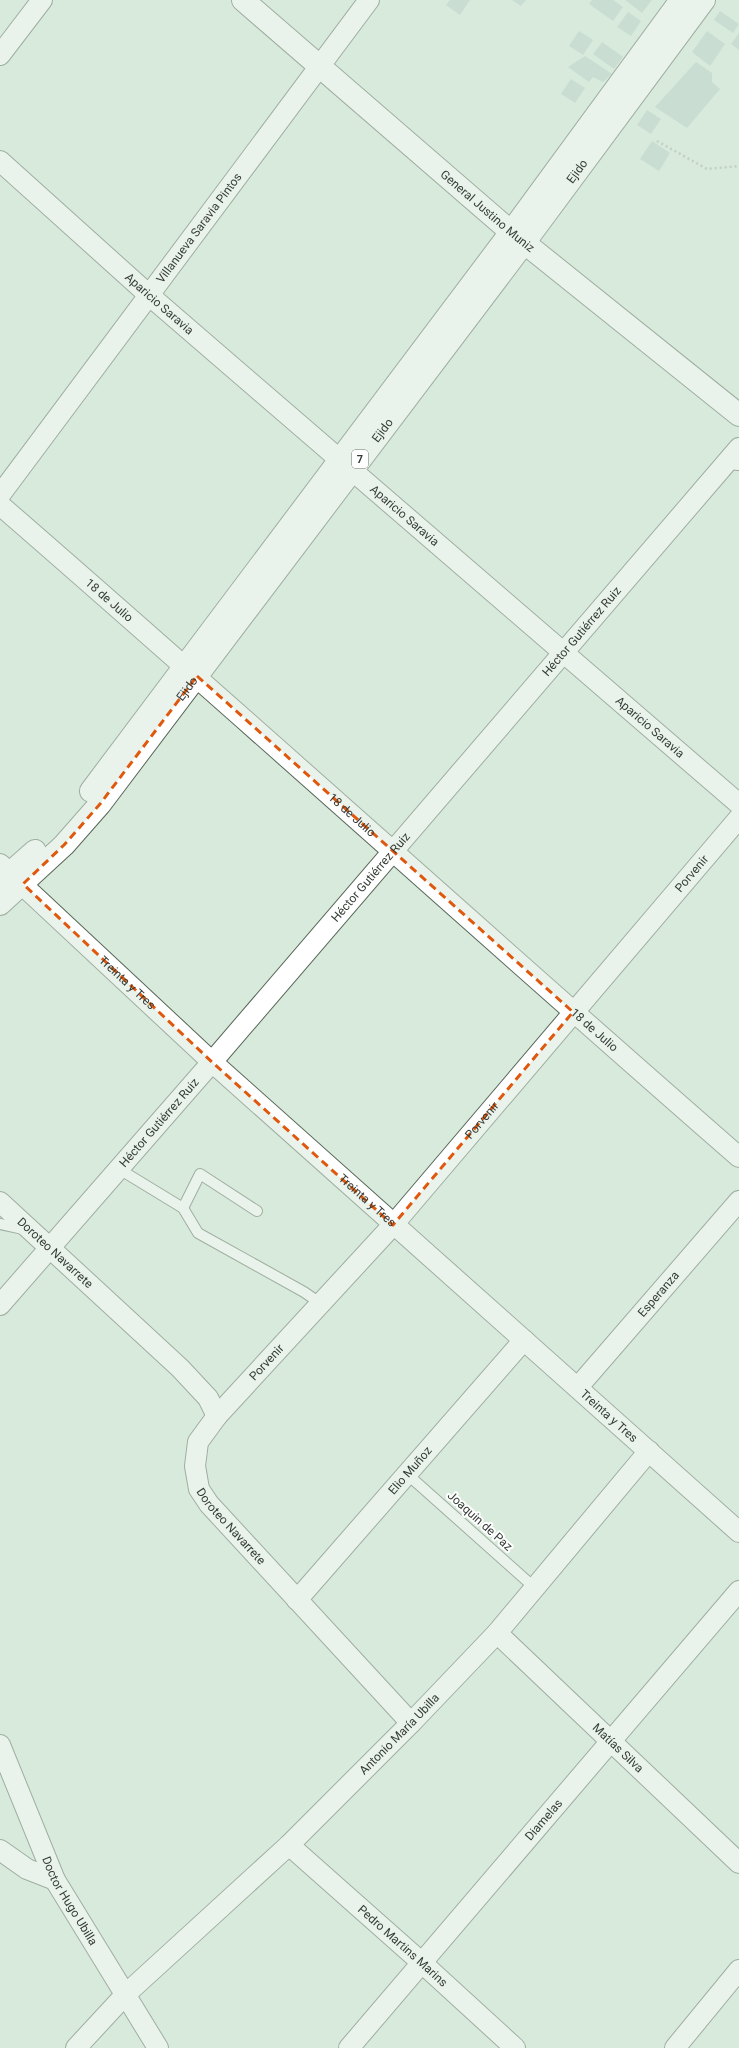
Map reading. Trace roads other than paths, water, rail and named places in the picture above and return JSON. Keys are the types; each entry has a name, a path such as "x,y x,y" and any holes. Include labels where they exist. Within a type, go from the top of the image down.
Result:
{"main road":[{"name":"General Justino Muniz","path":"243,0 518,237 739,415"},
{"name":"Ejido","path":"518,237 681,0"},
{"name":"Ejido","path":"0,904 8,876 71,817 191,671 518,237 704,0"}],"street":[{"path":"0,55 42,0"},
{"name":"Villanueva Saravia Pintos","path":"0,495 150,296 369,0"},
{"name":"Aparicio Saravia","path":"0,161 150,296 739,804"},
{"name":"Héctor Gutiérrez Ruiz","path":"0,1305 393,852 563,651 736,455"},
{"name":"18 de Julio","path":"0,505 191,671 573,1012 739,1157"},
{"name":"Porvenir","path":"217,1416 393,1225 739,818"},
{"name":"Treinta y Tres","path":"8,876 393,1225 578,1387 739,1532"},
{"name":"Esperanza","path":"578,1387 739,1201"},
{"name":"Doroteo Navarrete","path":"0,1202 180,1368 208,1398 217,1416 198,1442 195,1466 199,1489 208,1504 411,1723"},
{"name":"Elio Muñoz","path":"297,1600 524,1340"},
{"name":"Antonio María Ubilla","path":"76,2048 126,1994 289,1845 411,1723 497,1633 649,1451"},
{"name":"Diamelas","path":"349,2048 610,1740 739,1591"},
{"name":"Matías Silva","path":"497,1633 739,1863"},
{"name":"Doctor Hugo Ubilla","path":"0,1745 55,1880 158,2048"},
{"name":"Pedro Martins Marins","path":"289,1845 515,2048"},
{"path":"0,1850 28,1869 55,1880"},
{"path":"675,2048 739,1970"}],"lane":[{"path":"119,1169 183,1208 198,1233 304,1292 320,1303"},
{"path":"183,1208 200,1174 257,1211"},
{"path":"0,1224 31,1231"},
{"name":"Joaquin de Paz","path":"407,1474 535,1588"}]}
